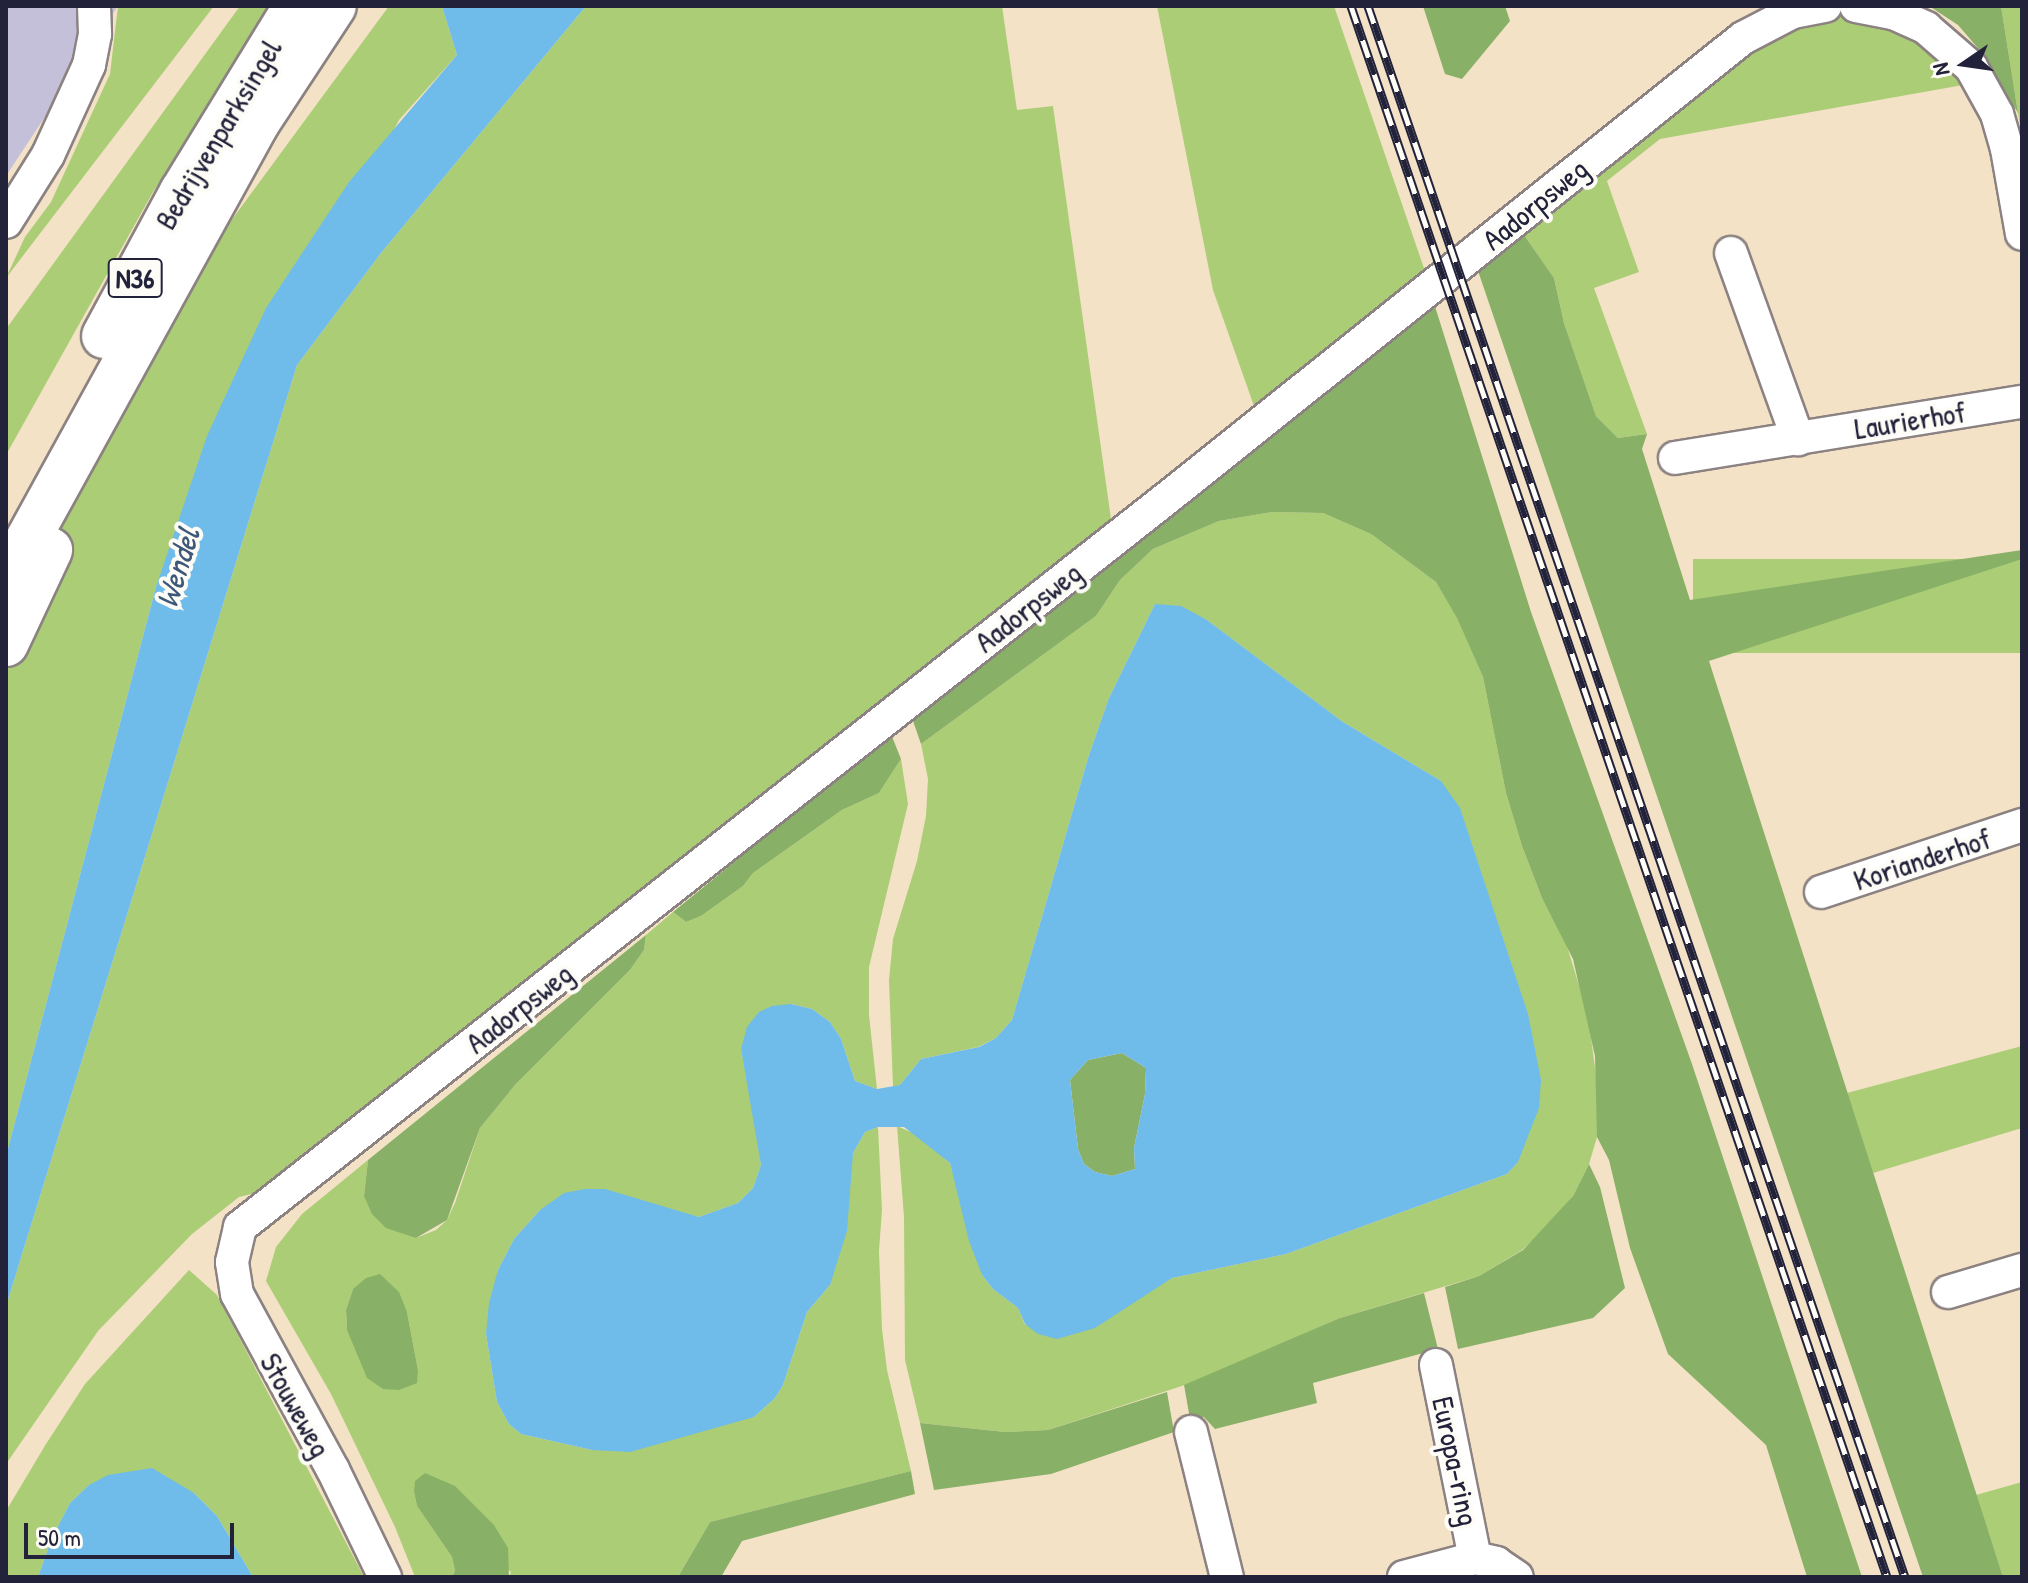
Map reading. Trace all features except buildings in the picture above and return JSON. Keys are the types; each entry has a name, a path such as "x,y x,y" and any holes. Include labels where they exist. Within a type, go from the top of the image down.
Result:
{"highway":[{"name":"Bedrijvenparksingel","path":"6,517 182,192 296,6"},
{"name":"Bedrijvenparksingel","path":"108,390 257,123 334,6"},
{"name":"N36","path":"6,579 108,390"},
{"name":"N36","path":"6,644 49,553 108,390"}],"street":[{"path":"6,222 48,155 89,65 95,34 94,6"},
{"name":"Aadorpsweg","path":"240,1227 1157,506 1743,38 1793,12 1825,6"},
{"path":"1856,6 1893,13 1926,28 1971,67 1997,114 2007,149 2022,234"},
{"path":"1731,253 1798,439"},
{"name":"Laurierhof","path":"1675,458 2022,402"},
{"name":"Korianderhof","path":"1821,892 2022,825"},
{"name":"Stouweweg","path":"240,1227 232,1262 237,1294 333,1470 385,1577"},
{"path":"1948,1292 2022,1270"},
{"name":"Europa-ring","path":"1436,1365 1475,1558"},
{"path":"1191,1432 1227,1577"},
{"name":"Europa-ring","path":"1404,1577 1475,1558 1496,1563 1517,1577"}],"shaded area":[{"path":"6,6 118,6 6,176"}],"green space":[{"path":"118,6 214,6 6,278 25,237 51,202 110,74"},
{"path":"240,6 278,6 153,192 6,455 6,329"},
{"path":"389,6 442,6 457,55 399,120 156,587 6,1156 6,645 68,505 175,297"},
{"path":"586,6 1002,6 1017,110 1053,106 1111,519 260,1192 239,1197 192,1234 98,1331 6,1464 6,1306 297,365 381,253"},
{"path":"1157,6 1334,6 1427,277 1254,406 1213,290"},
{"path":"1423,6 1505,6 1510,21 1462,79 1445,74"},
{"path":"1929,6 2001,6 2018,113 1983,54 1958,25"},
{"path":"2001,6 2022,6 2022,137 2018,113"},
{"path":"1847,12 1914,37 1959,77 1963,85 1660,139 1607,181 1639,272 1594,288 1647,434 1618,438 1596,416 1564,323 1554,278 1522,232 1744,43 1811,15"},
{"path":"1522,232 1554,278 1564,323 1596,416 1618,438 1647,434 1642,449 1690,600 2022,550 2022,559 1709,661 2003,1577 1923,1577 1476,265"},
{"path":"1433,300 1531,612 1692,1064 1862,1577 1807,1577 1766,1445 1668,1354 1630,1248 1609,1160 1597,1137 1595,1056 1573,959 1542,898 1522,846 1506,793 1483,677 1457,618 1436,582 1371,534 1323,513 1272,512 1219,521 1153,549 1120,580 1096,616 921,744 912,718 1371,357"},
{"path":"1272,512 1323,513 1371,534 1436,582 1457,617 1483,677 1506,793 1522,846 1542,898 1566,943 1588,1015 1599,1098 1597,1137 1589,1164 1573,1196 1550,1224 1522,1250 1479,1276 1340,1318 1200,1380 1048,1430 1005,1432 920,1423 905,1360 904,1217 897,1126 915,1134 950,1163 982,1275 993,1289 1018,1308 1025,1325 1136,1299 1172,1278 1286,1254 1507,1174 1518,1162 1441,781 1343,722 1207,620 1155,604 1109,698 1089,755 1012,1020 996,1038 978,1047 921,1059 900,1085 893,1087 889,980 893,939 917,861 926,816 928,779 921,744 1096,616 1120,580 1153,549 1219,521"},
{"path":"1693,559 2022,559 2022,653 1693,653"},
{"path":"891,734 901,759 879,793 842,810 753,873 743,886 701,916 686,922 673,912"},
{"path":"901,759 908,804 869,967 869,1015 877,1089 855,1081 841,1039 830,1022 812,1009 791,1004 741,1049 761,1165 753,1188 738,1203 699,1217 672,1210 540,1210 514,1239 498,1270 486,1334 497,1402 509,1424 521,1434 592,1450 754,1417 775,1398 783,1385 807,1312 830,1285 853,1153 865,1132 878,1127 882,1329 887,1370 911,1471 710,1522 678,1577 509,1577 511,1572 414,1492 417,1506 452,1557 455,1571 452,1577 415,1577 395,1527 331,1394 266,1281 276,1247 302,1214 368,1160 364,1196 416,1238 436,1230 447,1220 455,1203 480,1128 515,1085 630,970 644,950 646,935 673,912 686,922 701,916 743,886 753,873 842,810 879,793","holes":["353,1289 407,1312 418,1370 347,1330 346,1310"]},
{"path":"646,935 644,950 630,970 515,1085 480,1128 447,1220 416,1238 386,1228 372,1214 364,1196 368,1160"},
{"path":"2022,1046 2022,1128 1873,1173 1847,1093"},
{"path":"1122,1053 1146,1068 1145,1094 1134,1148 1135,1169 1112,1176 1095,1172 1084,1164 1078,1149 1070,1080 1088,1060"},
{"path":"1589,1164 1600,1187 1625,1288 1593,1318 1458,1349 1445,1287 1479,1276 1523,1250 1573,1196"},
{"path":"189,1270 217,1295 364,1577 253,1577 217,1516 194,1493 89,1485 70,1503 52,1538 38,1577 6,1577 6,1511 85,1384"},
{"path":"380,1274 399,1292 407,1312 418,1370 417,1383 399,1390 383,1389 367,1378 347,1330 346,1310 353,1289 366,1278"},
{"path":"1424,1293 1438,1349 1313,1383 1317,1403 1215,1429 1204,1417 1190,1419 1184,1385 1340,1318"},
{"path":"1167,1392 1174,1432 1051,1474 934,1490 920,1423 1005,1432 1048,1430"},
{"path":"911,1471 915,1494 742,1541 721,1577 678,1577 710,1522"},
{"path":"425,1473 455,1486 494,1525 508,1548 509,1577 452,1577 455,1571 452,1557 417,1506 415,1481"},
{"path":"2022,1482 2022,1577 2003,1577 1976,1495"}],"water":[{"name":"Wendel","path":"442,6 586,6 381,253 297,365 6,1306 6,1156 156,587 207,436 266,308 349,182 457,55"},
{"path":"1155,604 1181,606 1207,620 1343,722 1441,781 1460,808 1528,1014 1541,1080 1539,1108 1518,1162 1507,1174 1286,1254 1172,1278 1095,1328 1057,1339 1038,1334 1025,1324 1018,1308 993,1289 982,1275 969,1241 950,1163 904,1127 878,1127 865,1132 853,1153 847,1231 830,1285 807,1312 783,1385 775,1398 754,1417 630,1452 592,1450 521,1434 509,1424 497,1402 486,1334 489,1303 498,1270 514,1239 540,1210 564,1193 585,1189 605,1189 699,1217 738,1203 753,1188 761,1165 741,1049 747,1027 759,1012 772,1006 791,1004 812,1009 830,1022 841,1039 855,1081 877,1089 900,1085 921,1059 979,1047 996,1038 1012,1020 1089,755 1109,698","holes":["1122,1053 1146,1068 1145,1094 1134,1148 1135,1169 1112,1176 1095,1172 1084,1164 1078,1149 1070,1080 1088,1060"]},
{"path":"152,1468 194,1493 217,1516 253,1577 38,1577 52,1538 70,1503 89,1485 108,1475"}],"railway":[{"path":"1351,6 1887,1577"},
{"path":"1368,6 1905,1577"}]}
